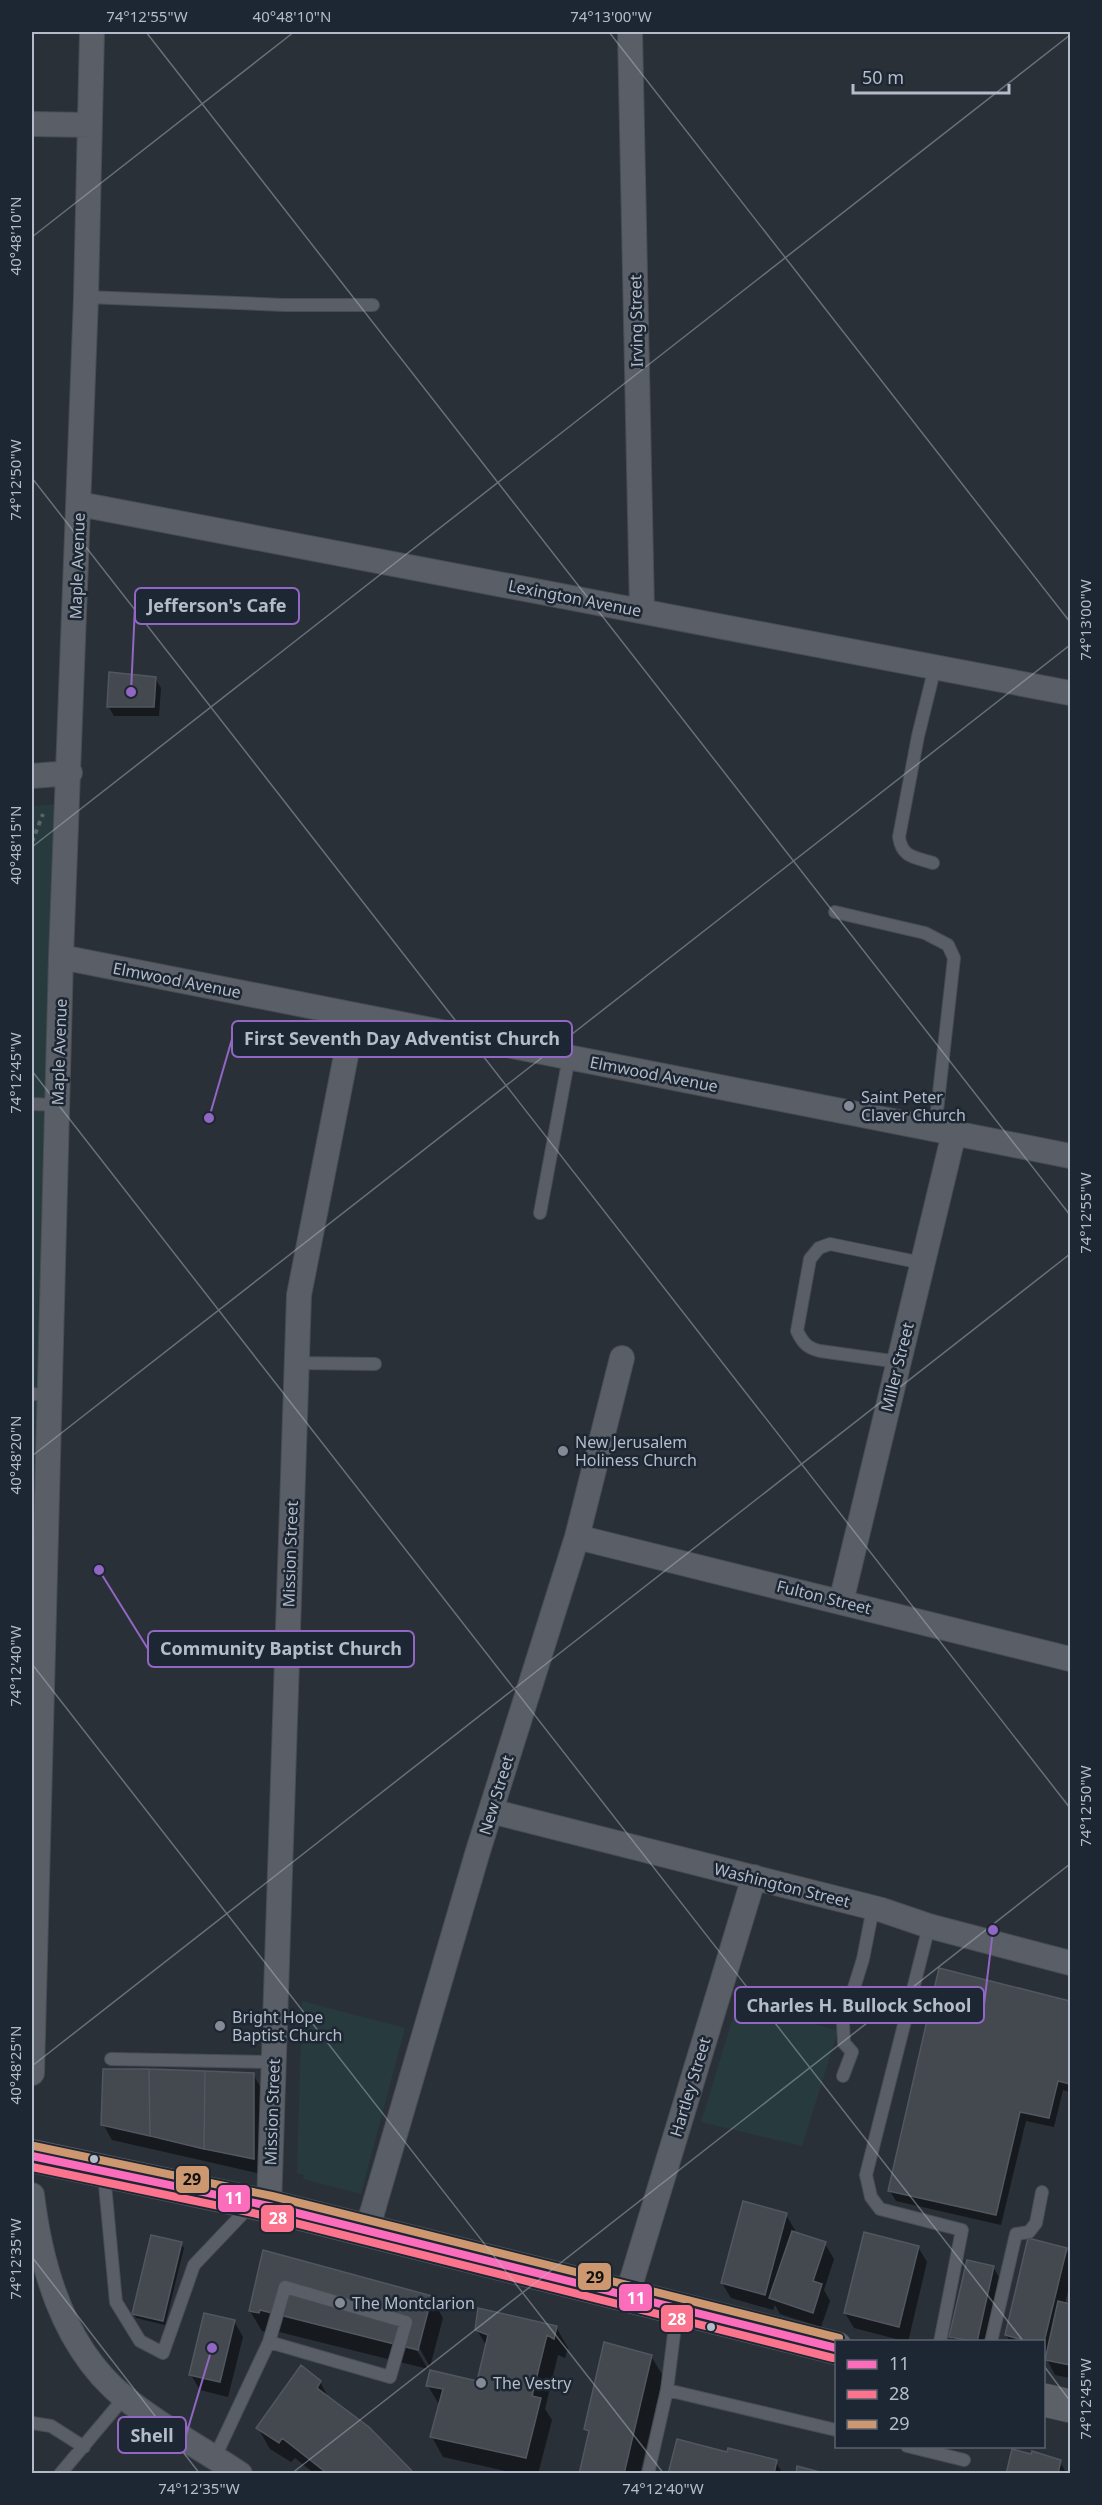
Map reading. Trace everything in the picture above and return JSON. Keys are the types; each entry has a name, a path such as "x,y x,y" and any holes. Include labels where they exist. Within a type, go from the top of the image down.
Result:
{"main road":[{"path":"32,2156 261,2204 835,2347"},
{"path":"1045,2400 1071,2406"}],"street":[{"name":"Maple Avenue","path":"32,2073 41,1395 57,1105 70,773 86,297 92,32"},
{"name":"Irving Street","path":"630,32 642,611"},
{"path":"32,124 90,125"},
{"name":"Lexington Avenue","path":"79,504 1071,693"},
{"path":"32,776 70,773"},
{"name":"Elmwood Avenue","path":"61,957 1071,1156"},
{"name":"Mission Street","path":"261,2204 273,2062 299,1295 354,1015"},
{"name":"Miller Street","path":"841,1602 922,1263 944,1131"},
{"name":"New Street","path":"367,2230 491,1811 577,1537 622,1358"},
{"name":"Fulton Street","path":"577,1537 1071,1659"},
{"name":"Washington Street","path":"491,1811 873,1908 928,1926 1071,1963"},
{"name":"Hartley Street","path":"627,2296 753,1877"},
{"path":"32,2195 40,2249 59,2307 85,2354 124,2398 240,2474"}],"lane":[{"path":"86,297 137,297 284,305 373,305"},
{"path":"933,863 907,855 900,848 899,837 918,736 935,667"},
{"path":"835,912 926,933 948,945 954,958 944,1131"},
{"path":"540,1213 569,1057"},
{"path":"32,1104 57,1105"},
{"path":"898,1362 820,1351 808,1348 802,1341 797,1331 810,1259 819,1248 830,1244 922,1263"},
{"path":"297,1362 375,1364"},
{"path":"843,2076 852,2052 844,2043 843,2023 863,1959 873,1908"},
{"path":"928,1926 866,2175 871,2197 880,2209 962,2230 940,2340"},
{"path":"111,2059 273,2062"},
{"path":"104,2171 116,2302 140,2341 163,2353 194,2265 261,2204"},
{"path":"991,2340 1016,2234 1029,2232 1036,2223 1042,2192"},
{"path":"215,2457 269,2342 285,2287 406,2322 390,2377 269,2342"},
{"path":"648,2474 667,2390 678,2308"},
{"path":"667,2390 835,2430"},
{"path":"60,2473 124,2398"},
{"path":"32,2423 51,2426 84,2447"},
{"path":"915,2448 964,2460"}],"path":[{"path":"32,842 44,808"}],"green space":[{"path":"59,804 37,1582 32,1582 32,806"},
{"path":"302,2001 405,2028 361,2194 303,2179 304,2175 297,2173"},
{"path":"738,2001 838,2031 802,2146 701,2122"}],"building":[{"path":"109,672 156,677 154,707 107,707"},
{"path":"939,1968 1070,2001 1070,2084 1058,2081 1049,2118 1020,2112 996,2215 888,2191"},
{"path":"103,2069 149,2069 150,2136 101,2125"},
{"path":"149,2069 205,2071 204,2149 150,2136"},
{"path":"205,2071 254,2073 254,2159 204,2149"},
{"path":"743,2201 787,2213 765,2295 721,2283"},
{"path":"792,2231 826,2242 813,2281 822,2284 813,2313 769,2298"},
{"path":"864,2232 919,2246 899,2327 844,2313"},
{"path":"151,2235 182,2242 163,2321 132,2314"},
{"path":"1028,2238 1067,2248 1044,2340 1023,2340 1005,2335"},
{"name":"The Montclarion","path":"263,2250 432,2296 418,2350 260,2310 259,2313 249,2311"},
{"path":"967,2260 994,2266 977,2340 949,2337"},
{"path":"1058,2301 1070,2304 1070,2365 1045,2360"},
{"name":"The Vestry","path":"478,2308 557,2326 554,2339 547,2335 532,2396 541,2398 526,2458 430,2437 443,2389 426,2386 430,2370 477,2381 488,2335 475,2330"},
{"path":"204,2313 235,2320 220,2382 189,2375"},
{"path":"604,2342 652,2355 624,2474 579,2474 589,2431 584,2429"},
{"path":"301,2365 321,2381 317,2388 369,2427 415,2474 328,2474 282,2438 279,2443 256,2428"},
{"path":"677,2439 727,2452 728,2448 777,2460 774,2474 668,2474"},
{"path":"1012,2449 1031,2454 1032,2451 1061,2460 1058,2474 1006,2474"},
{"path":"797,2466 827,2474 796,2474"}],"transit line":[{"name":"29","path":"34,2146 272,2196 839,2338"},
{"name":"11","path":"32,2156 269,2206 835,2348"},
{"name":"28","path":"32,2167 267,2216 833,2358"}],"place":[{"name":"Jefferson's Cafe","path":"131,692"},
{"name":"Saint Peter Claver Church","path":"849,1106"},
{"name":"First Seventh Day Adventist Church","path":"209,1118"},
{"name":"New Jerusalem Holiness Church","path":"563,1451"},
{"name":"Community Baptist Church","path":"99,1570"},
{"name":"Charles H. Bullock School","path":"993,1930"},
{"name":"Bright Hope Baptist Church","path":"220,2026"},
{"name":"The Montclarion","path":"340,2303"},
{"name":"Shell","path":"212,2348"},
{"name":"The Vestry","path":"481,2383"}]}
